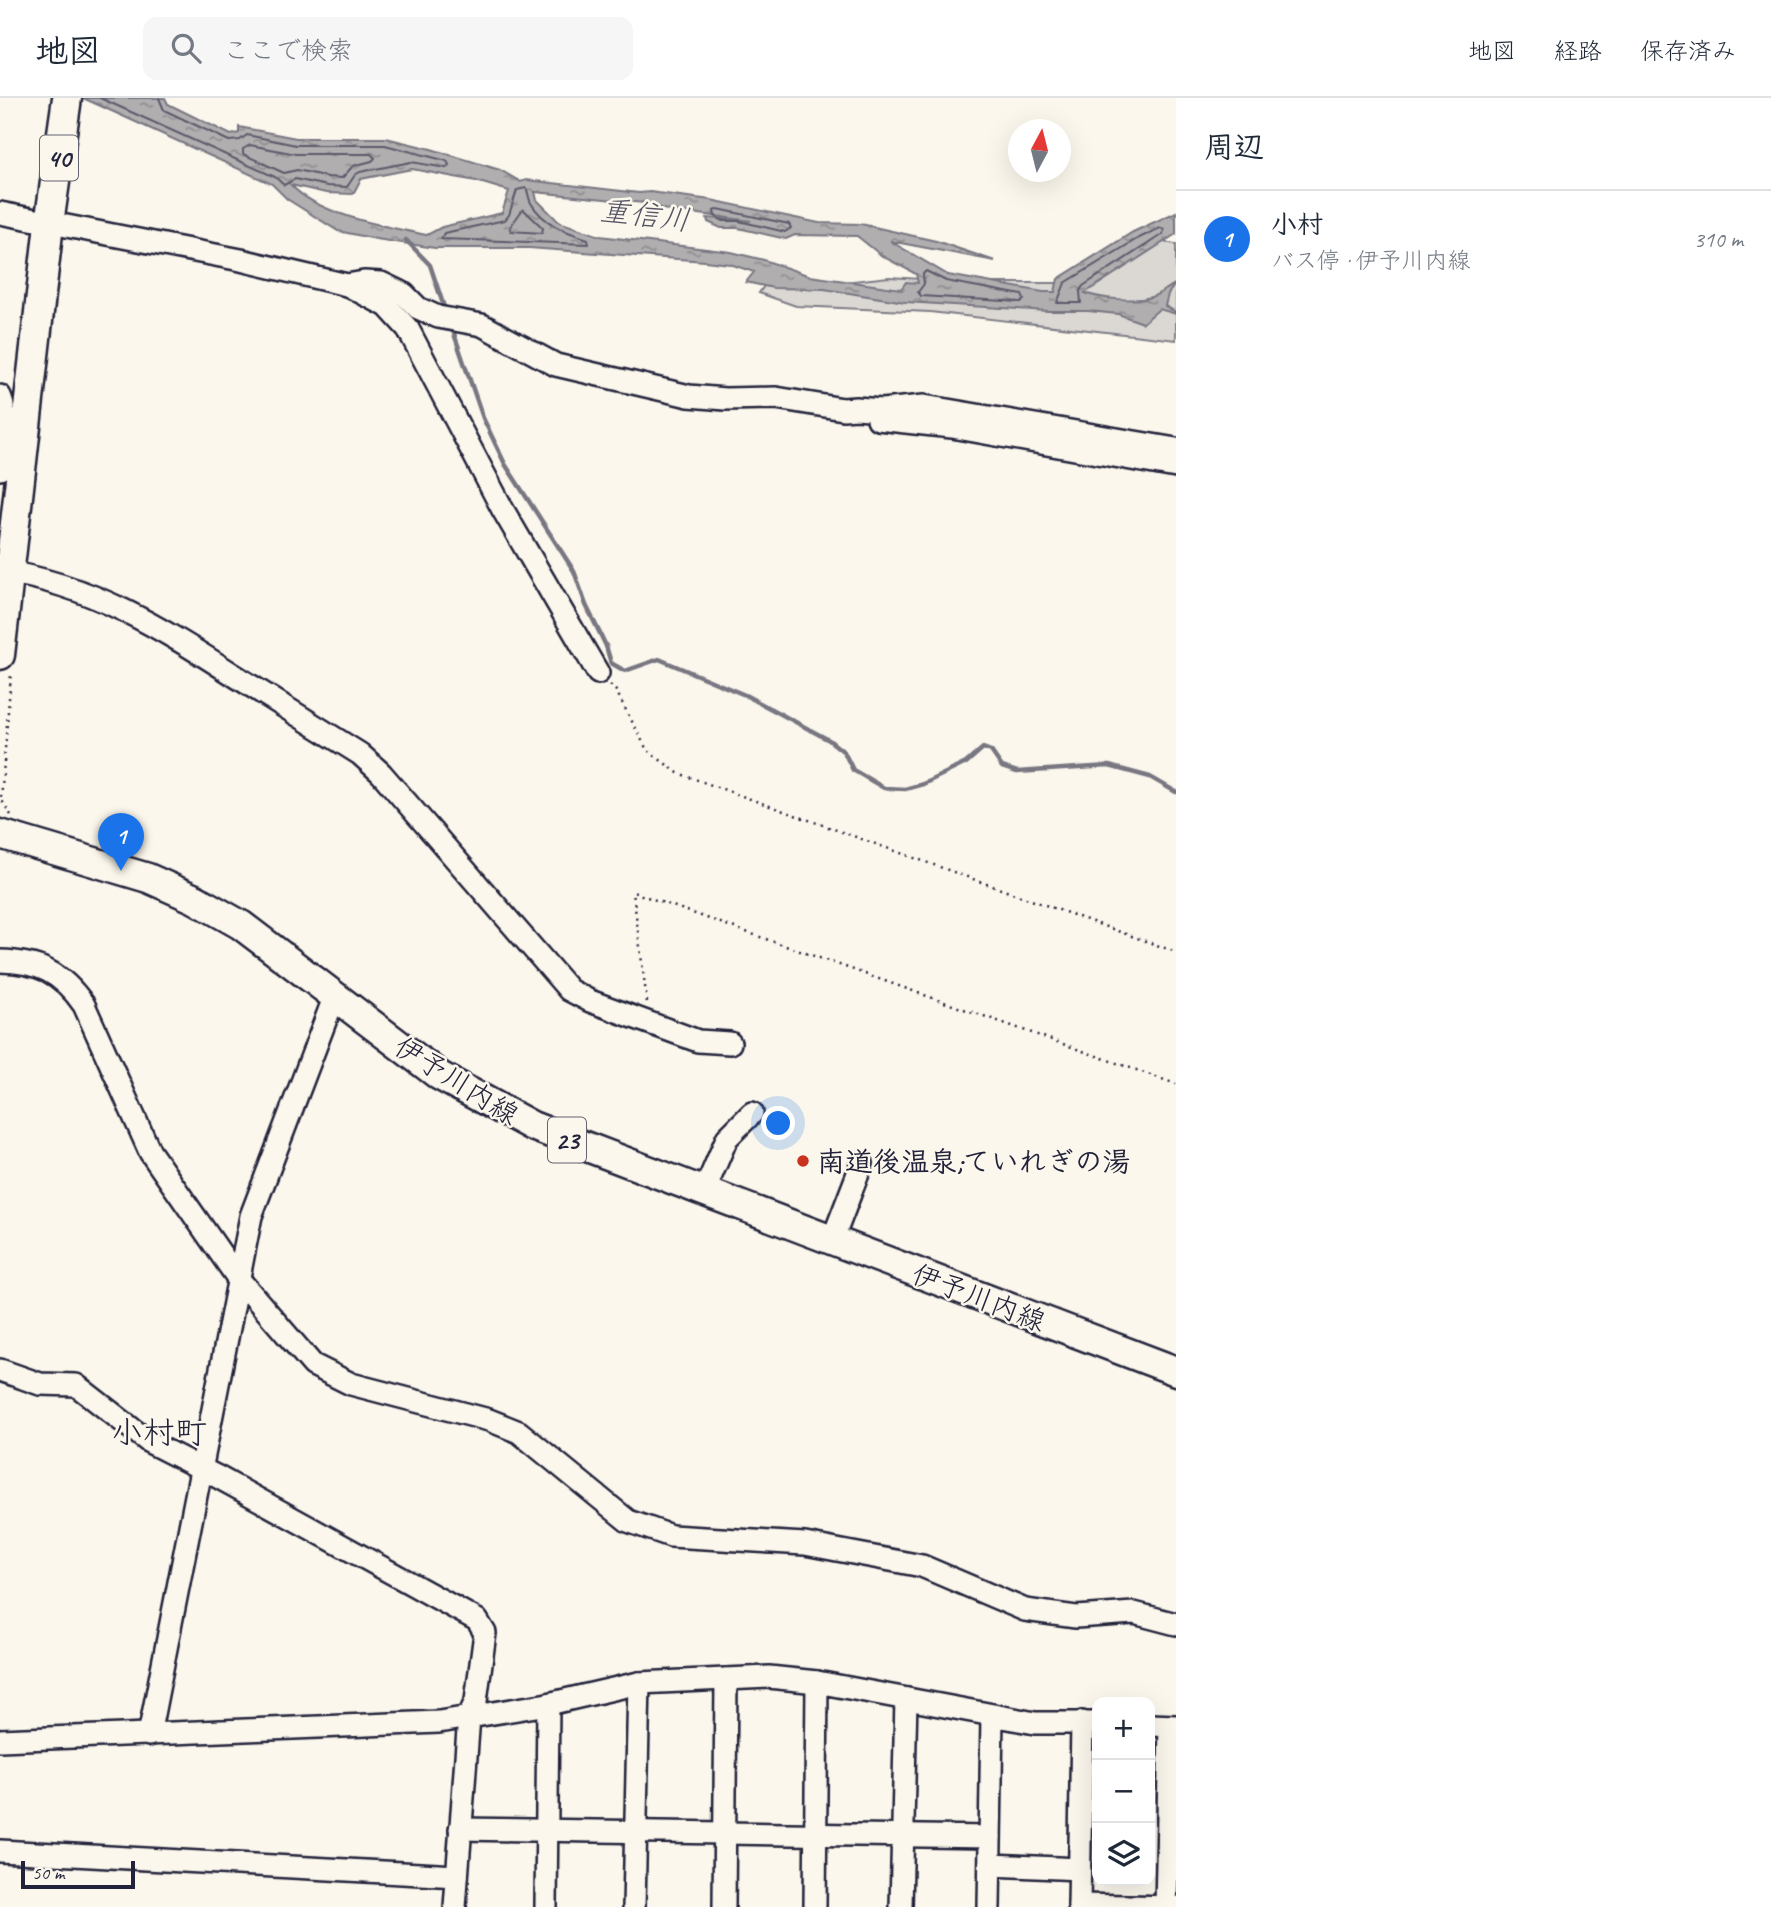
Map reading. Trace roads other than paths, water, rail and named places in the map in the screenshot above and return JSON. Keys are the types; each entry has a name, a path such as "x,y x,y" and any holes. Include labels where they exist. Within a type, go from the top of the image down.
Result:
{"main road":[{"name":"40","path":"0,655 5,571 67,98"},
{"name":"伊予川内線","path":"0,834 148,878 195,899 242,925 334,998 440,1076 532,1126 1176,1371"}],"street":[{"path":"0,213 241,260 347,285 387,306 408,329 503,510 598,673"},
{"path":"347,285 381,283 404,294 418,308 438,317 482,325 556,365 689,396 725,399 776,398 842,409 868,418 952,427 1176,467"},
{"path":"0,396 3,402 0,469"},
{"path":"842,409 882,411 924,406 1176,449"},
{"path":"5,571 52,580 121,607 176,637 360,754 381,773 569,990 590,1001 698,1041 730,1042"},
{"path":"0,961 23,961 41,967 70,985 84,1005 150,1152 237,1277 313,1365 351,1384 489,1420 519,1432 628,1521 671,1536 805,1544 922,1566 1025,1610 1076,1617 1134,1613 1176,1624"},
{"path":"149,1735 251,1216 334,998"},
{"path":"704,1192 727,1138 752,1112"},
{"path":"832,1241 862,1163"},
{"path":"0,1370 40,1384 76,1385 149,1442 477,1620 485,1633 476,1701 469,1716 454,1907"},
{"path":"0,1740 439,1721 548,1704 639,1684 769,1677 817,1682 1035,1723 1090,1723 1079,1906 1176,1907"},
{"path":"724,1907 726,1679"},
{"path":"815,1907 817,1682"},
{"path":"634,1907 639,1684"},
{"path":"901,1907 906,1699"},
{"path":"546,1907 548,1704"},
{"path":"989,1907 992,1716"},
{"path":"1165,1726 1167,1907"},
{"path":"460,1829 990,1837"},
{"path":"0,1851 457,1876"},
{"path":"990,1866 1080,1869"}],"water":[{"path":"83,98 165,98 168,104 231,135 239,133 239,127 296,138 386,138 500,170 521,182 526,180 650,192 711,200 819,223 861,224 936,241 995,261 890,241 948,275 1043,292 1055,292 1058,279 1133,232 1176,212 1176,234 1085,293 1118,299 1144,299 1176,283 1168,294 1165,306 1176,314 1159,309 1143,323 1118,314 1088,311 905,302 824,289 773,288 746,282 754,272 730,264 705,261 529,248 435,248 338,231 287,199 272,184","holes":["412,169 476,181 509,191 502,213 442,227 427,235 374,224 335,212 303,195 291,185 326,193 353,194 361,179","535,192 654,204 662,209 751,221 707,218 708,222 721,228 738,228 786,239 795,235 857,236 882,256 916,274 918,283 906,282 901,289 810,276 731,252 600,236 559,222 537,200"]}],"waterway":[{"path":"406,240 430,265 445,310"},
{"path":"451,325 483,418 505,464 574,571 611,663 625,671 659,659 745,695 829,740 844,752 853,770 884,788 905,789 923,784 966,763 983,748 991,751 1002,767 1017,772 1109,766 1150,777 1176,792"}],"place":[{"name":"小村","path":"121,871"},
{"name":"南道後温泉;ていれぎの湯","path":"803,1161"}],"district":[{"name":"小村町","path":"159,1432"}],"water label":[{"name":"重信川","path":"645,215"}]}
